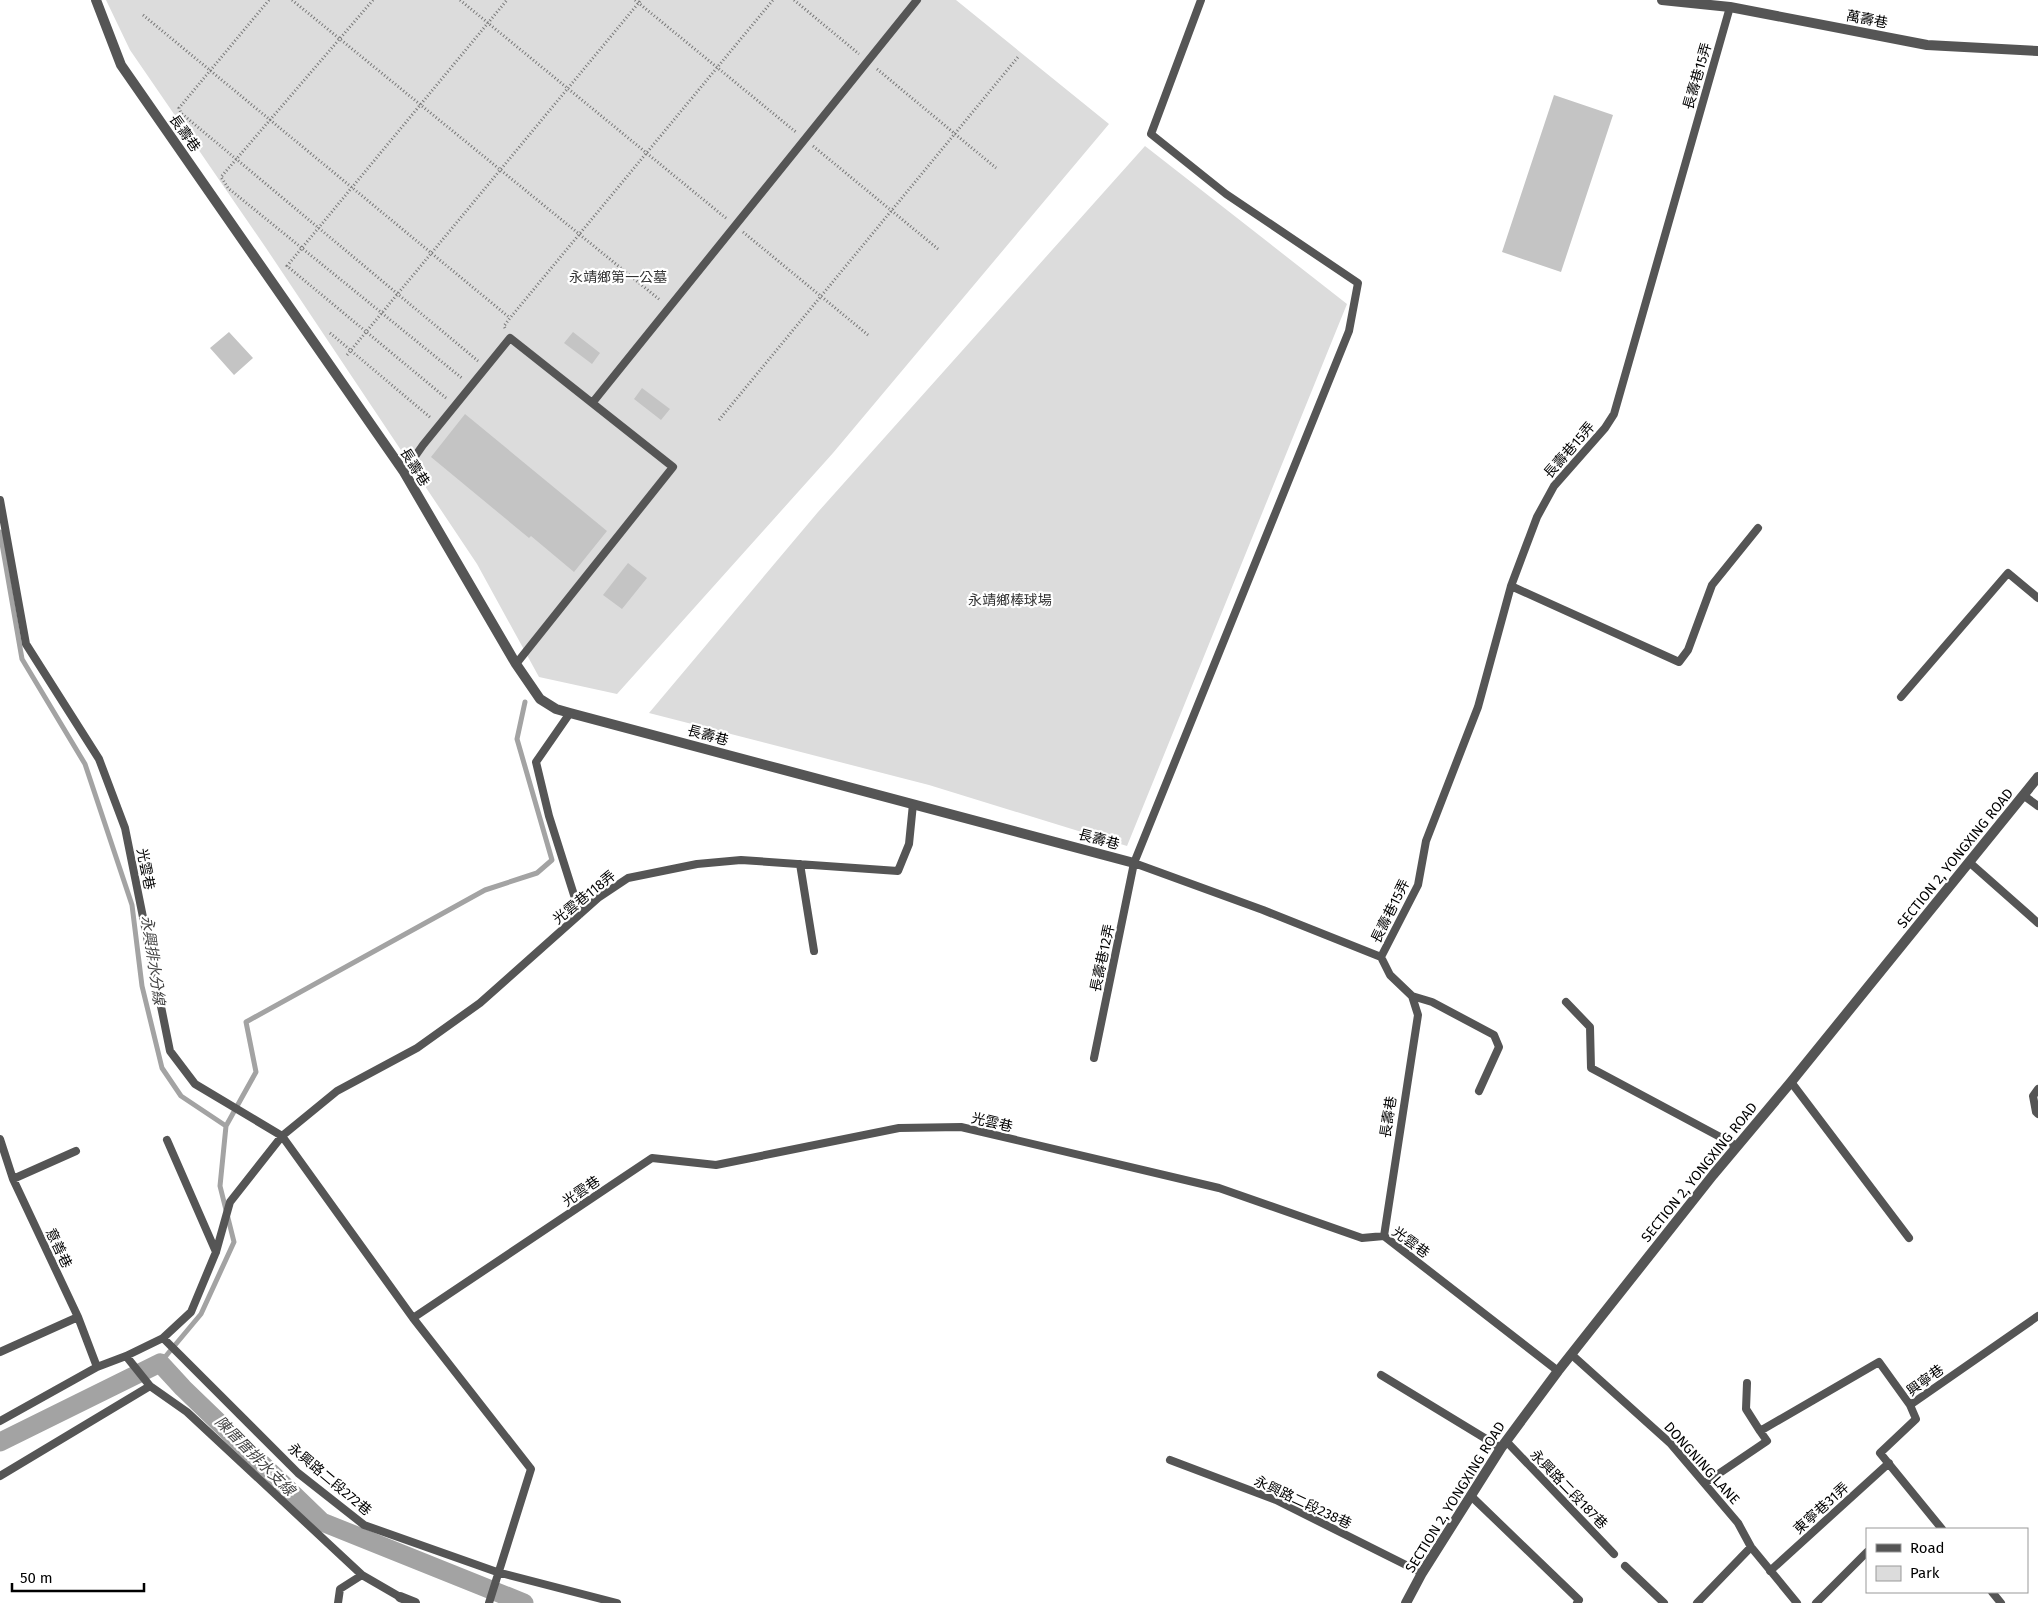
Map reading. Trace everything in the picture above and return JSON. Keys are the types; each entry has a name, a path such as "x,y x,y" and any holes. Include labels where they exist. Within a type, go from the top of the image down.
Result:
{"street":[{"name":"長壽巷","path":"96,0 121,65 404,472 516,664 540,699 556,709 570,713 1134,862"},
{"name":"萬壽巷","path":"1662,0 1730,7 1927,45 2038,52"},
{"name":"SECTION 2, YONGXING ROAD","path":"1406,1603 1422,1573 1503,1444 1558,1370 1572,1355 1737,1146 2038,777"},
{"path":"400,1597 415,1603"}],"lane":[{"path":"594,402 917,0"},
{"name":"長壽巷12弄","path":"1094,1058 1134,862 1348,331 1358,283 1226,194 1151,134 1201,0"},
{"name":"長壽巷15弄","path":"1381,957 1418,886 1426,841 1478,707 1511,586 1537,517 1554,486 1605,428 1614,414 1730,7"},
{"path":"404,472 439,425 510,338 594,402 673,467 516,664"},
{"name":"光雲巷","path":"0,500 26,644 99,759 125,828 170,1051 195,1084 282,1136 413,1318 531,1469 489,1603"},
{"path":"1511,586 1678,662 1688,650 1712,585 1758,528"},
{"path":"1900,697 2008,573 2038,598"},
{"path":"570,713 536,762 549,816 580,914"},
{"path":"2023,795 2038,806"},
{"name":"光雲巷118弄","path":"282,1136 337,1091 417,1048 480,1003 598,898 628,878 697,864 741,860 898,871 909,844 913,804"},
{"name":"長壽巷","path":"1134,862 1263,910 1381,957"},
{"path":"1970,862 2038,923"},
{"path":"800,864 814,951"},
{"path":"1381,957 1390,975 1412,996 1432,1002 1494,1034 1499,1046 1480,1092"},
{"name":"長壽巷","path":"1384,1236 1418,1015 1412,996"},
{"path":"1566,1002 1590,1027 1591,1068 1737,1146"},
{"path":"1791,1082 1909,1238"},
{"path":"2038,1090 2033,1096 2038,1114"},
{"name":"光雲巷","path":"413,1318 652,1158 716,1165 899,1128 961,1127 1219,1188 1362,1238 1384,1236 1558,1370"},
{"path":"0,1421 97,1367 126,1356 163,1338 191,1312 216,1252 230,1202 282,1136"},
{"name":"意善巷","path":"0,1139 13,1179 78,1317 97,1367"},
{"path":"167,1140 216,1252"},
{"path":"13,1179 76,1151"},
{"name":"興寧巷","path":"1889,1463 1880,1453 1916,1419 1910,1405 2038,1316"},
{"path":"0,1352 78,1317"},
{"name":"永興路二段272巷","path":"163,1338 298,1473 364,1525 498,1572 617,1603"},
{"name":"DONGNING LANE","path":"1572,1355 1670,1443 1738,1523 1751,1547 1797,1603"},
{"path":"126,1356 150,1386 187,1412 362,1575 400,1597"},
{"path":"1760,1430 1879,1362 1910,1405"},
{"name":"永興路二段187巷","path":"1381,1375 1503,1444 1614,1554"},
{"path":"1705,1484 1767,1441 1746,1409 1747,1383"},
{"path":"0,1476 150,1386"},
{"name":"永興路二段238巷","path":"1170,1460 1276,1500 1422,1573"},
{"path":"1889,1463 1941,1528"},
{"name":"東寧巷31弄","path":"1770,1571 1889,1463"},
{"path":"1471,1496 1579,1600 1577,1603"},
{"path":"1697,1603 1751,1547"},
{"path":"1816,1603 1866,1553"},
{"path":"1625,1566 1664,1603"},
{"path":"338,1603 340,1589 362,1575"},
{"path":"1993,1593 2001,1603"}],"path":[{"path":"269,0 179,108 182,113 237,160 486,368"},
{"path":"292,0 670,308"},
{"path":"373,0 221,177 228,188 471,385"},
{"path":"460,0 868,334"},
{"path":"455,405 287,266 507,0"},
{"path":"635,0 640,2 717,68 938,249"},
{"path":"510,338 504,326 510,318 773,0"},
{"path":"794,0 996,168"},
{"path":"347,355 640,2"},
{"path":"143,15 510,318"},
{"path":"719,420 1018,57"},
{"path":"330,332 439,425"}],"green space":[{"name":"永靖鄉第一公墓","path":"106,0 956,0 1109,124 833,453 617,694 539,677 477,564 266,248 130,50"},
{"name":"永靖鄉棒球場","path":"1145,146 1347,304 1127,846 929,785 649,713 818,512"}],"building":[{"path":"1554,95 1613,115 1561,272 1502,252"},
{"path":"229,332 253,358 234,375 210,348"},
{"path":"573,332 600,353 592,364 564,343"},
{"path":"642,388 670,409 661,420 634,399"},
{"path":"465,414 607,531 574,572 531,536 529,538 431,457"},
{"path":"628,563 647,578 622,609 603,595"}],"waterway":[{"name":"永興排水分線","path":"0,532 22,659 85,764 132,905 142,986 162,1068 181,1096 226,1126 220,1186 234,1242 201,1314 160,1363"},
{"path":"226,1126 256,1072 246,1022 485,890 537,873 552,860 517,739 525,702"},
{"name":"陳厝厝排水支線","path":"0,1442 160,1363 183,1388 322,1522 524,1603"}]}
